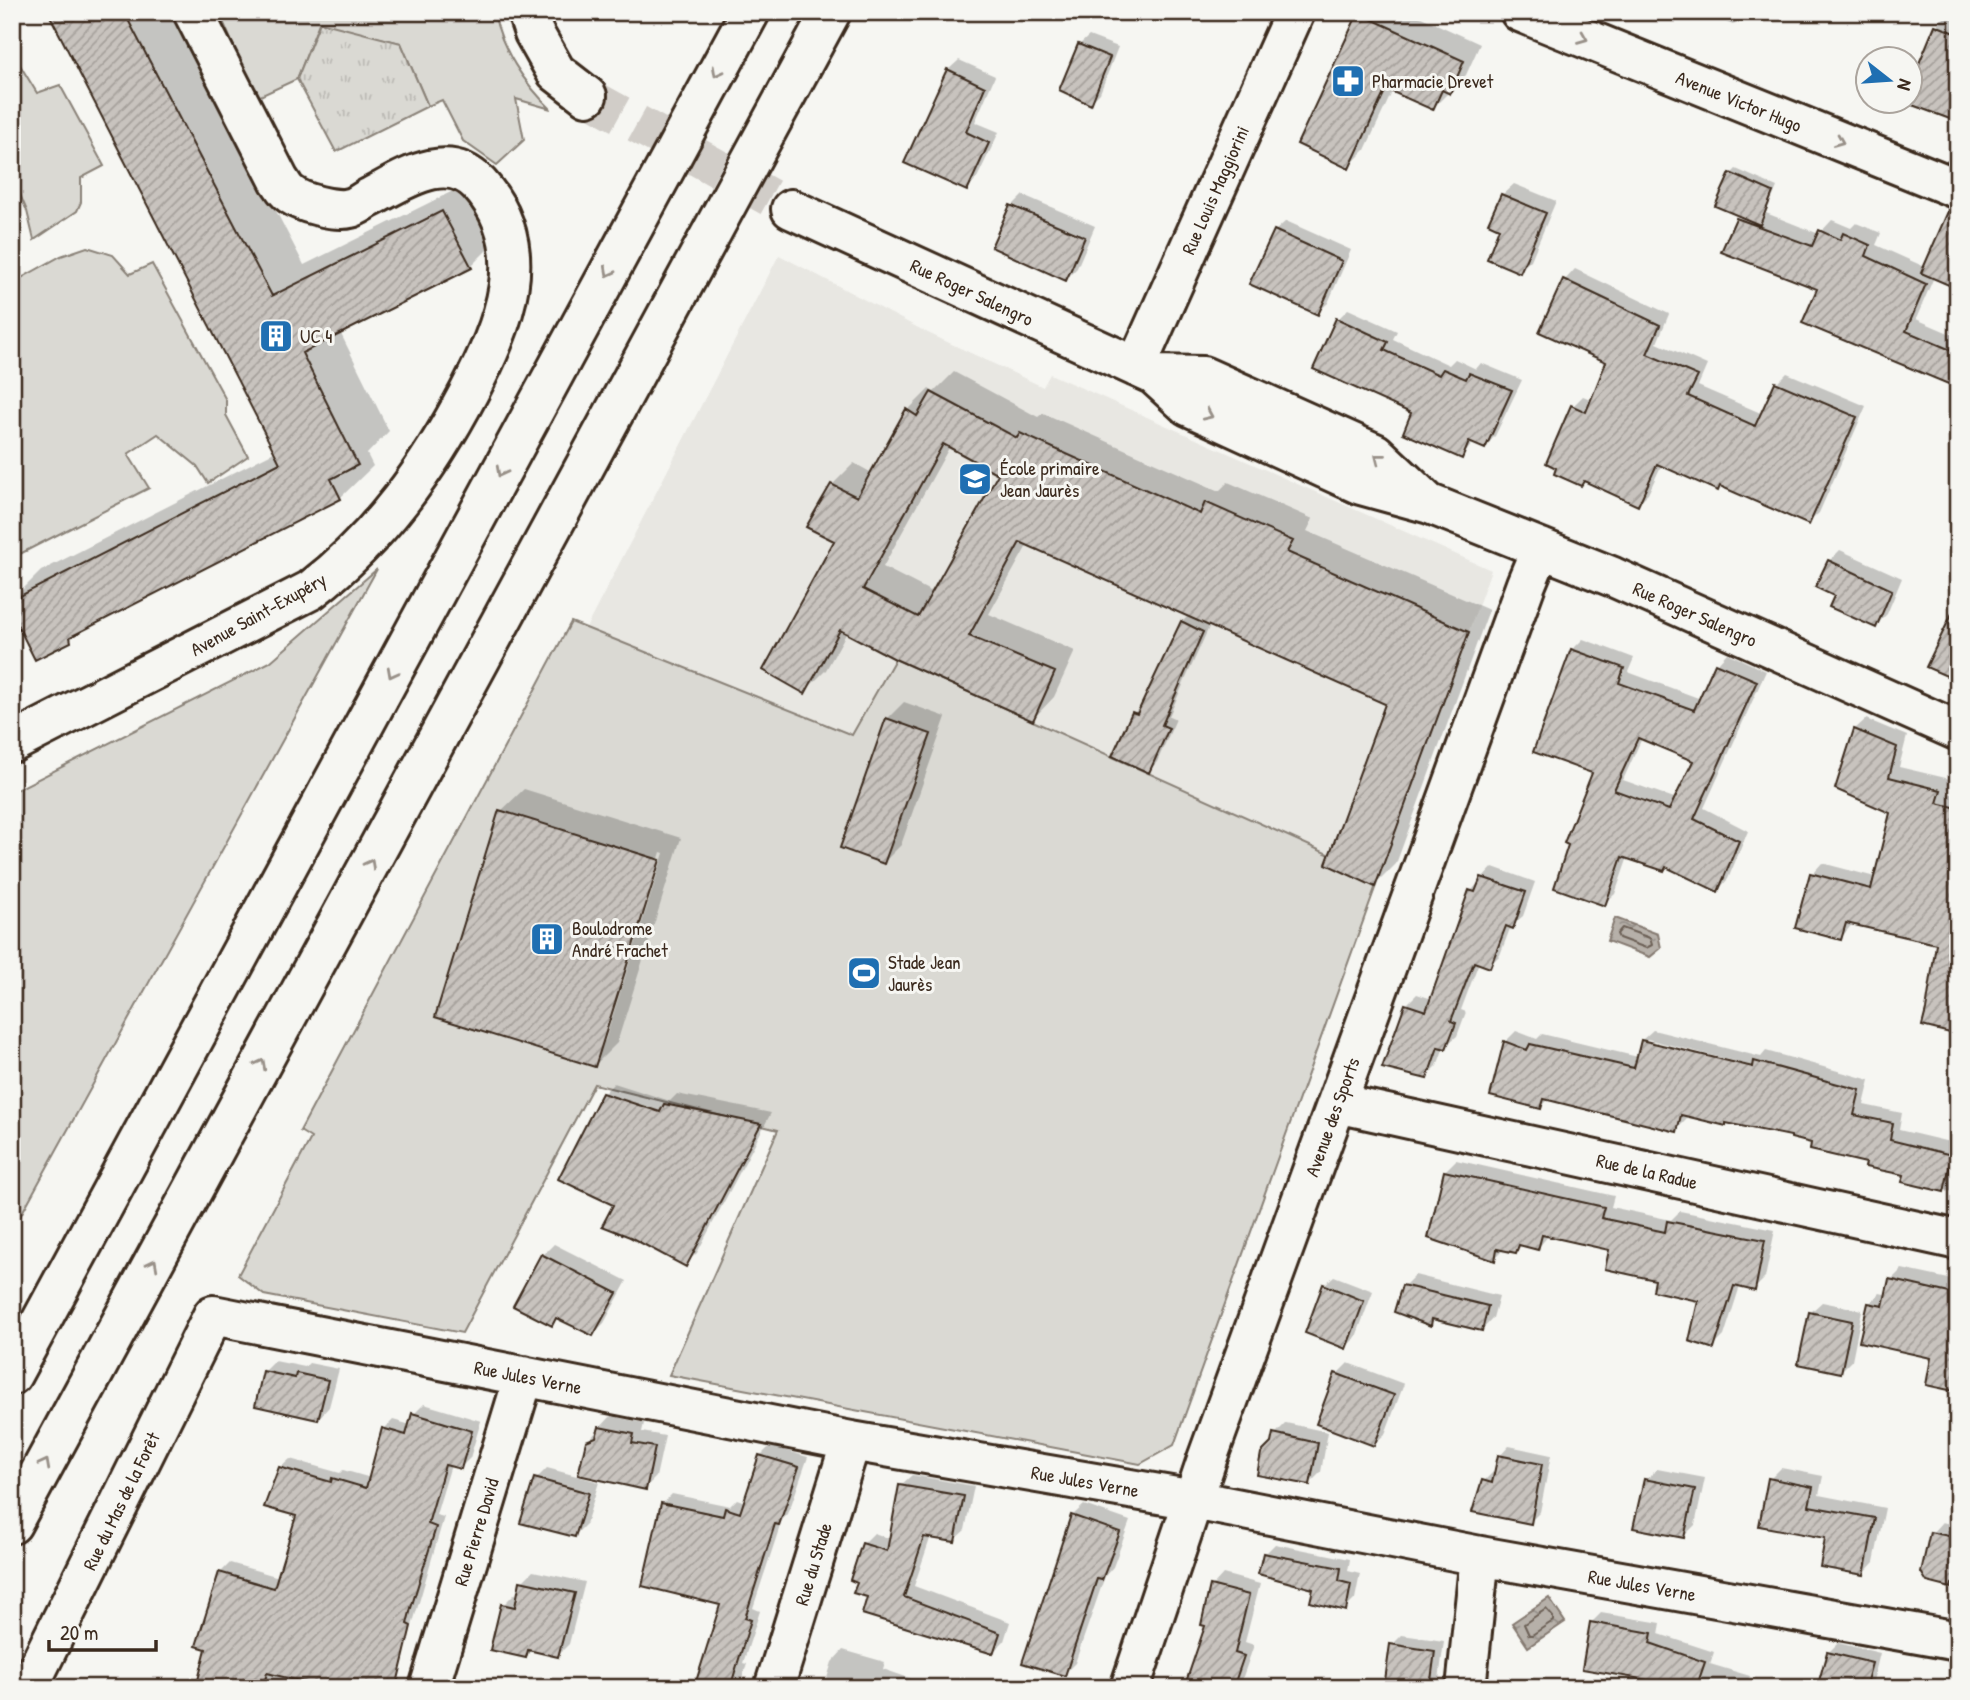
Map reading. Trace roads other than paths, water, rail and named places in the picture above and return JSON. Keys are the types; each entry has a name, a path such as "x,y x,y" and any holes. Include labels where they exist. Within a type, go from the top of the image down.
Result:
{"main road":[{"name":"Avenue Saint-Exupéry","path":"12,743 311,590 335,572 398,506 447,433 489,352 509,291 510,258 506,230 480,185 467,173 451,168 422,171 350,208 326,207 303,201 289,193 279,180 193,12"},
{"path":"527,12 534,33 556,72 587,96"},
{"path":"12,1375 750,12"},
{"path":"12,1524 831,12"},
{"name":"Rue Louis Maggiorini","path":"1145,371 1295,12"},
{"name":"Avenue Victor Hugo","path":"1520,12 1958,189"},
{"name":"Rue Roger Salengro","path":"791,209 1145,371 1203,376 1375,453 1430,504 1613,578 1958,731"},
{"name":"Avenue des Sports","path":"1130,1688 1206,1459 1541,548"},
{"name":"Rue de la Radue","path":"1337,1102 1958,1240"},
{"name":"Rue Jules Verne","path":"214,1315 851,1441 1194,1500 1480,1556 1958,1641"},
{"name":"Rue du Mas de la Forêt","path":"28,1688 214,1315"},
{"name":"Rue Pierre David","path":"429,1688 524,1376"},
{"name":"Rue du Stade","path":"774,1688 851,1441"},
{"path":"1466,1688 1480,1556"}],"water":[{"path":"1615,918 1658,934 1661,948 1650,957 1607,941"},
{"path":"1549,1598 1565,1622 1528,1647 1512,1623"}],"tunnel":[{"path":"587,96 791,209"}],"place":[{"name":"Pharmacie Drevet","path":"1348,81"},
{"name":"UC 4","path":"276,336"},
{"name":"École primaire Jean Jaurès","path":"975,479"},
{"name":"Boulodrome André Frachet","path":"547,939"},
{"name":"Stade Jean Jaurès","path":"864,973"}]}
